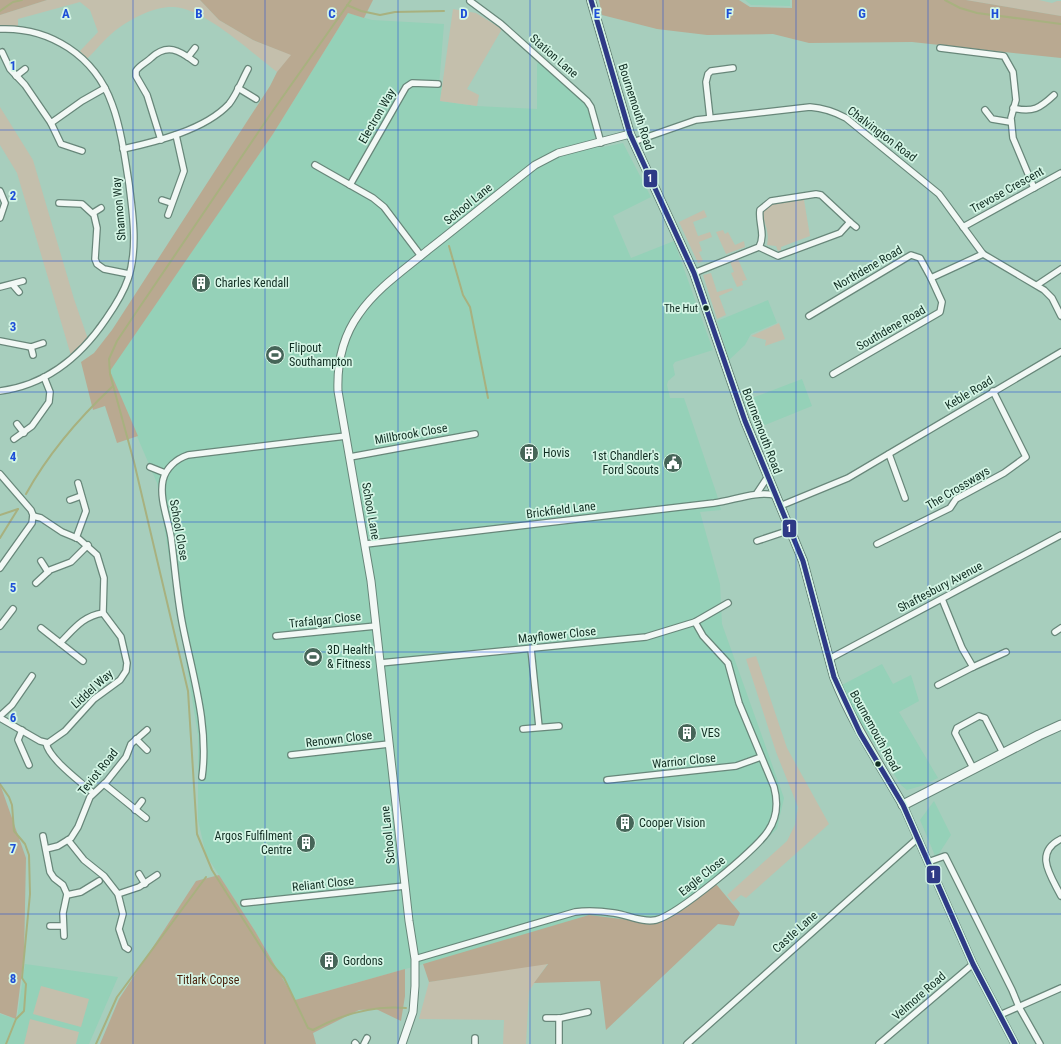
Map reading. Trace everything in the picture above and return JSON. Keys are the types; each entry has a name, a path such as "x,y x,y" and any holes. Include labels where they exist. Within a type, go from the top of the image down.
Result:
{"main road":[{"name":"Bournemouth Road","path":"592,3 633,142 694,273 731,384 803,561 829,659 846,706 903,805"},
{"path":"903,805 973,768 1061,725"}],"street":[{"name":"Station Lane","path":"470,1 501,24 588,101 601,142"},
{"name":"Shannon Way","path":"0,29 31,31 58,41 88,64 105,88 113,106 123,149 130,192 133,234 133,256 130,274 118,301 94,336 72,359 44,377 21,386 0,391"},
{"path":"188,57 195,48"},
{"path":"940,48 1004,56 1013,72 1016,100 1010,122 1013,138 1034,188"},
{"path":"161,140 149,101 136,76 136,71 160,50 177,51 195,62"},
{"path":"2,52 16,76 51,123 61,147 82,151"},
{"path":"710,118 706,82 708,74 711,71 733,68"},
{"path":"16,76 25,69"},
{"path":"123,149 176,135 219,112 228,104 248,69"},
{"name":"Electron Way","path":"350,185 406,87 412,83 438,84"},
{"path":"51,123 105,88"},
{"path":"238,88 256,99"},
{"path":"1013,108 1025,111 1042,106 1054,95"},
{"name":"Chalvington Road","path":"633,142 685,123 710,118 820,107 846,118 922,178 939,194 983,254 1037,285 1052,298 1061,316"},
{"path":"985,110 992,119 1010,122"},
{"name":"School Lane","path":"402,1044 413,1012 415,959 405,886 366,544 338,391 337,374 342,350 349,331 358,314 381,289 535,165 558,153 630,134"},
{"path":"168,215 184,171 184,162 176,135"},
{"path":"315,165 372,198 384,208 421,256"},
{"name":"Trevose Crescent","path":"963,227 1061,173"},
{"path":"0,192 6,203 0,218"},
{"path":"694,273 759,247 764,236 759,215 760,210 771,201 816,194 821,196 856,227"},
{"path":"162,200 172,203"},
{"path":"59,203 82,204 93,212 97,228 96,264 104,269 130,274"},
{"path":"93,212 101,208"},
{"path":"759,247 778,256 840,233 850,222"},
{"path":"931,278 983,254"},
{"name":"Northdene Road","path":"809,316 911,255 920,258 931,278"},
{"path":"1037,285 1061,269"},
{"name":"Southdene Road","path":"833,374 940,312 942,302 931,278"},
{"path":"0,287 13,285 22,281"},
{"path":"13,285 19,292"},
{"path":"0,340 31,347 43,343"},
{"path":"31,347 33,355"},
{"name":"Keble Road","path":"780,506 848,478 1061,352"},
{"path":"14,439 32,426 50,400 50,389 44,377"},
{"name":"The Crossways","path":"877,544 950,508 956,499 1004,473 1026,457 994,391"},
{"path":"17,424 24,433"},
{"name":"Millbrook Close","path":"350,457 475,434"},
{"path":"150,467 166,473 177,461 188,455 346,436"},
{"path":"889,454 905,498"},
{"name":"School Close","path":"166,473 163,480 162,495 170,535 181,617 202,722 204,750 202,777"},
{"path":"0,474 30,508 33,516 32,524 0,568"},
{"path":"757,493 768,478"},
{"path":"76,538 86,515 78,482"},
{"name":"Brickfield Lane","path":"366,544 714,503 734,500 757,493 775,495"},
{"path":"70,500 81,496"},
{"path":"33,516 41,518 62,532 88,545 98,558 104,578 103,613 87,617 60,643"},
{"path":"757,541 790,530"},
{"name":"Shaftesbury Avenue","path":"829,659 1061,535"},
{"path":"36,583 48,572 71,562 88,545"},
{"path":"41,561 48,572"},
{"path":"942,599 962,648 973,667"},
{"name":"Mayflower Close","path":"380,663 646,637 695,622 728,603"},
{"path":"0,626 13,608"},
{"name":"Liddel Way","path":"47,743 61,735 90,703 120,680 124,675 127,663 124,646 119,634 103,613"},
{"name":"Eagle Close","path":"415,959 573,912 593,911 653,920 662,918 674,911 737,862 768,831 775,815 777,800 762,756 739,703 728,662 702,636 695,622"},
{"name":"Trafalgar Close","path":"276,636 376,626"},
{"path":"41,628 83,661"},
{"path":"1055,632 1061,628"},
{"path":"531,649 539,727"},
{"path":"938,686 973,667 1006,652"},
{"path":"32,676 12,706 0,717 47,743 50,751 58,761 93,793"},
{"path":"973,768 955,733 957,728 979,716 985,718 1003,753"},
{"path":"523,728 559,726"},
{"path":"22,730 18,740 29,765"},
{"name":"Teviot Road","path":"68,840 76,831 86,805 93,793 104,784 126,757 131,744 147,730"},
{"path":"136,739 147,750"},
{"name":"Renown Close","path":"291,755 389,744"},
{"name":"Warrior Close","path":"607,780 736,766 762,756"},
{"path":"104,784 146,818"},
{"path":"135,810 142,800"},
{"name":"Bournemouth Road","path":"903,805 973,964 1015,1044"},
{"path":"42,836 50,872 62,885 67,895 63,909 64,936"},
{"name":"Castle Lane","path":"687,1044 918,838"},
{"path":"1061,839 1049,850 1046,861 1061,896"},
{"path":"46,849 58,846 68,840 84,860 104,876 118,894 123,914 119,929 125,947 128,949"},
{"path":"928,862 945,856 1019,1007 1040,1044"},
{"path":"139,874 145,884"},
{"path":"118,894 145,884 158,875"},
{"path":"67,895 82,892 99,881"},
{"name":"Reliant Close","path":"244,903 405,886"},
{"path":"50,926 63,926"},
{"name":"Velmore Road","path":"879,1044 973,964"},
{"path":"1000,1015 1061,988"},
{"path":"546,1018 559,1018 588,1012"},
{"path":"559,1018 559,1044"},
{"path":"364,1044 367,1038"}],"shaded area":[{"path":"47,0 200,0 219,20 253,40 292,55 277,72 213,23 186,9 174,7 153,10 120,27 111,34 87,59 80,51 98,32 90,10 80,2 18,19 18,28 0,28 0,15"},
{"path":"745,0 790,0 790,6 751,5"},
{"path":"966,0 1039,0 1052,3 1061,1 1061,16"},
{"path":"453,9 476,13 502,29 467,89 479,95 477,106 440,101"},
{"path":"348,13 372,20 444,24 439,86 442,86 440,101 477,106 537,109 537,64 540,61 586,103 599,148 623,143 651,197 613,216 631,258 674,241 713,350 675,362 673,365 675,375 668,381 667,385 670,398 684,398 717,495 721,510 700,512 720,584 722,624 784,798 777,829 716,884 669,918 655,923 633,921 434,961 295,1000 255,931 206,855 198,820 198,735 157,483 109,371 273,134"},
{"path":"0,107 33,160 74,299 89,342 72,359 17,173 0,145"},
{"path":"804,200 810,236 781,247 781,250 778,251 776,246 767,245 768,235 763,213 765,209 776,203"},
{"path":"704,210 707,217 693,222 698,236 710,232 712,237 699,242 702,251 699,252 703,261 698,263 679,222"},
{"path":"723,230 725,234 728,232 735,245 744,241 745,247 726,254 716,232"},
{"path":"738,259 747,280 742,281 743,285 737,287 731,273 734,272 730,262"},
{"path":"711,273 717,292 732,288 733,290 719,296 726,315 717,319 703,275"},
{"path":"768,300 777,323 751,334 745,345 729,360 717,321"},
{"path":"779,323 785,339 765,346 766,340 751,336"},
{"path":"802,379 812,406 755,429 744,401"},
{"path":"756,656 787,748 829,824 746,898 741,895 733,902 727,895 787,841 795,825 798,807 776,752 746,659"},
{"path":"882,664 893,684 911,675 919,701 899,712 938,778 921,786 907,790 901,785 851,707 842,685"},
{"path":"934,801 951,835 936,858 920,820"},
{"path":"548,963 529,991 526,1044 503,1044 504,1020 419,1019 429,982"},
{"path":"25,964 118,977 89,1044 0,1044 0,1014 17,1019"},
{"path":"41,986 89,999 81,1027 33,1014"},
{"path":"30,1019 79,1032 76,1044 24,1044"}],"green space":[{"path":"0,0 47,0 0,15"},
{"path":"200,0 373,0 364,18 348,13 273,134 110,371 138,436 117,443 105,406 93,410 81,362 94,353 112,330 270,86 277,72 291,55 253,40 219,20"},
{"path":"599,0 739,0 750,7 792,8 792,0 966,0 1061,16 1061,58 912,42 809,43 773,34 707,35 657,29 602,15"},
{"path":"0,784 26,858 24,955 16,1019 0,1013"},
{"name":"Titlark Copse","path":"219,875 255,931 295,1000 405,969 405,996 401,1021 376,1009 359,1010 313,1033 316,1044 100,1044 119,999 196,881"},
{"path":"716,884 740,913 734,926 718,924 606,1030 600,981 534,983 548,964 429,982 423,964 589,915 654,923 669,918"}],"waterway":[{"path":"0,11 13,2 22,0"},
{"path":"351,0 272,112 135,314 117,341 109,359 110,374 134,462 188,691 197,834 212,870 271,963 284,978 308,1028 313,1030 335,1019 369,1009 393,1007 406,1008"},
{"path":"945,0 960,8 977,13 1061,24"},
{"path":"347,5 361,11 380,15 395,12 444,11"},
{"path":"449,246 463,295 470,307 488,398"},
{"path":"26,494 54,450 77,423 113,386"},
{"path":"0,515 18,509"},
{"path":"0,538 18,509"},
{"path":"0,784 9,797 12,805 14,831 25,844 29,855 30,894 22,978 26,984 24,1011 16,1019 6,1044"},
{"path":"96,1044 117,997 206,877"}],"transit line":[{"name":"1","path":"591,0 630,134 694,273 745,421 803,561 834,677 860,733 903,805 973,964 1015,1044"}],"place":[{"name":"Charles Kendall","path":"201,283"},
{"name":"The Hut","path":"706,308"},
{"name":"Flipout Southampton","path":"275,355"},
{"name":"Hovis","path":"529,453"},
{"name":"1st Chandler's Ford Scouts","path":"673,463"},
{"name":"3D Health & Fitness","path":"313,657"},
{"name":"VES","path":"687,733"},
{"name":"Cooper Vision","path":"625,823"},
{"name":"Argos Fulfilment Centre","path":"306,843"},
{"name":"Gordons","path":"329,961"}]}
